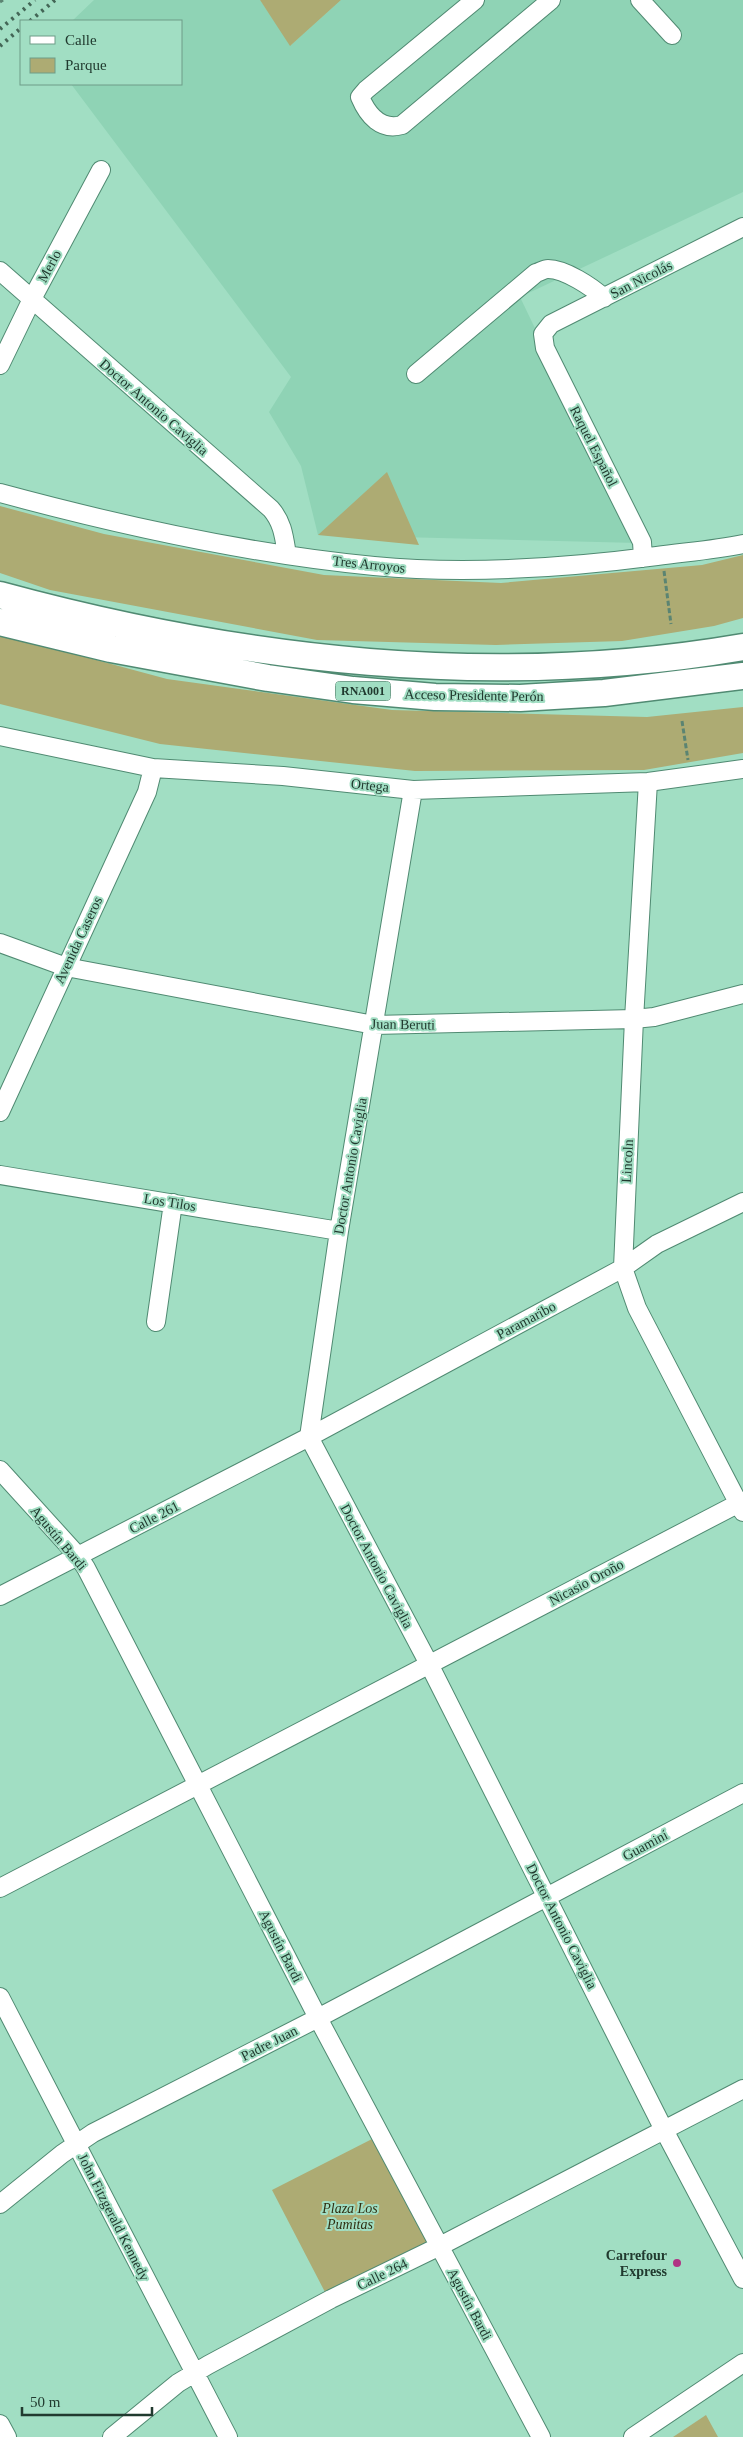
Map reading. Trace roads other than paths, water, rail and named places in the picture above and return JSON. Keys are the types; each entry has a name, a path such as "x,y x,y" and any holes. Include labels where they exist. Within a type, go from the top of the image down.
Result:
{"highway":[{"name":"Acceso Presidente Perón","path":"0,595 112,624 188,640 354,662 434,667 567,666 715,652 743,647"},
{"name":"Acceso Presidente Perón","path":"0,622 111,649 195,665 353,690 417,695 520,698 604,693 739,678"},
{"path":"715,652 743,642"}],"street":[{"path":"475,0 360,97 365,108 383,126 392,128 402,125 551,0"},
{"path":"640,0 672,35"},
{"name":"Merlo","path":"0,365 32,299 101,170"},
{"name":"San Nicolás","path":"543,334 551,324 743,227"},
{"path":"416,374 536,273 548,269 558,272 591,286 604,298"},
{"name":"Doctor Antonio Caviglia","path":"0,271 270,509 279,518 287,555"},
{"name":"Raquel Español","path":"543,334 545,348 642,542 643,558"},
{"name":"Tres Arroyos","path":"0,493 107,522 287,555 416,569 518,569 643,558 743,544"},
{"name":"Ortega","path":"0,736 153,768 283,776 413,790 648,782 743,769"},
{"name":"Avenida Caseros","path":"0,1112 147,792 153,768"},
{"name":"Lincoln","path":"648,782 634,1019 623,1268 637,1308 741,1505"},
{"name":"Doctor Antonio Caviglia","path":"413,790 339,1231 309,1437 429,1664 664,2130 743,2278"},
{"name":"Juan Beruti","path":"0,943 66,967 374,1025 634,1019 654,1017 743,994"},
{"name":"Los Tilos","path":"0,1175 339,1231"},
{"name":"Paramaribo","path":"309,1437 623,1268 658,1244 743,1202"},
{"path":"156,1322 173,1203"},
{"name":"Calle 261","path":"0,1596 309,1437"},
{"name":"Agustín Bardi","path":"0,1470 78,1556 198,1783 318,2018 541,2437"},
{"name":"Nicasio Oroño","path":"0,1888 198,1783 741,1505"},
{"name":"Guaminí","path":"548,1897 743,1793"},
{"name":"Padre Juan","path":"0,2204 76,2143 548,1897"},
{"name":"John Fitzgerald Kennedy","path":"0,1997 228,2437"},
{"name":"Calle 264","path":"112,2437 194,2373 331,2299 440,2246 743,2088"},
{"path":"633,2437 743,2363"},
{"path":"0,2424 7,2437"}],"railway":[{"path":"0,29 35,0"},
{"path":"31,20 55,0"},
{"path":"0,46 20,29"}],"place":[{"name":"Carrefour Express","path":"677,2263"}],"park label":[{"name":"Plaza Los Pumitas","path":"350,2216"}]}
